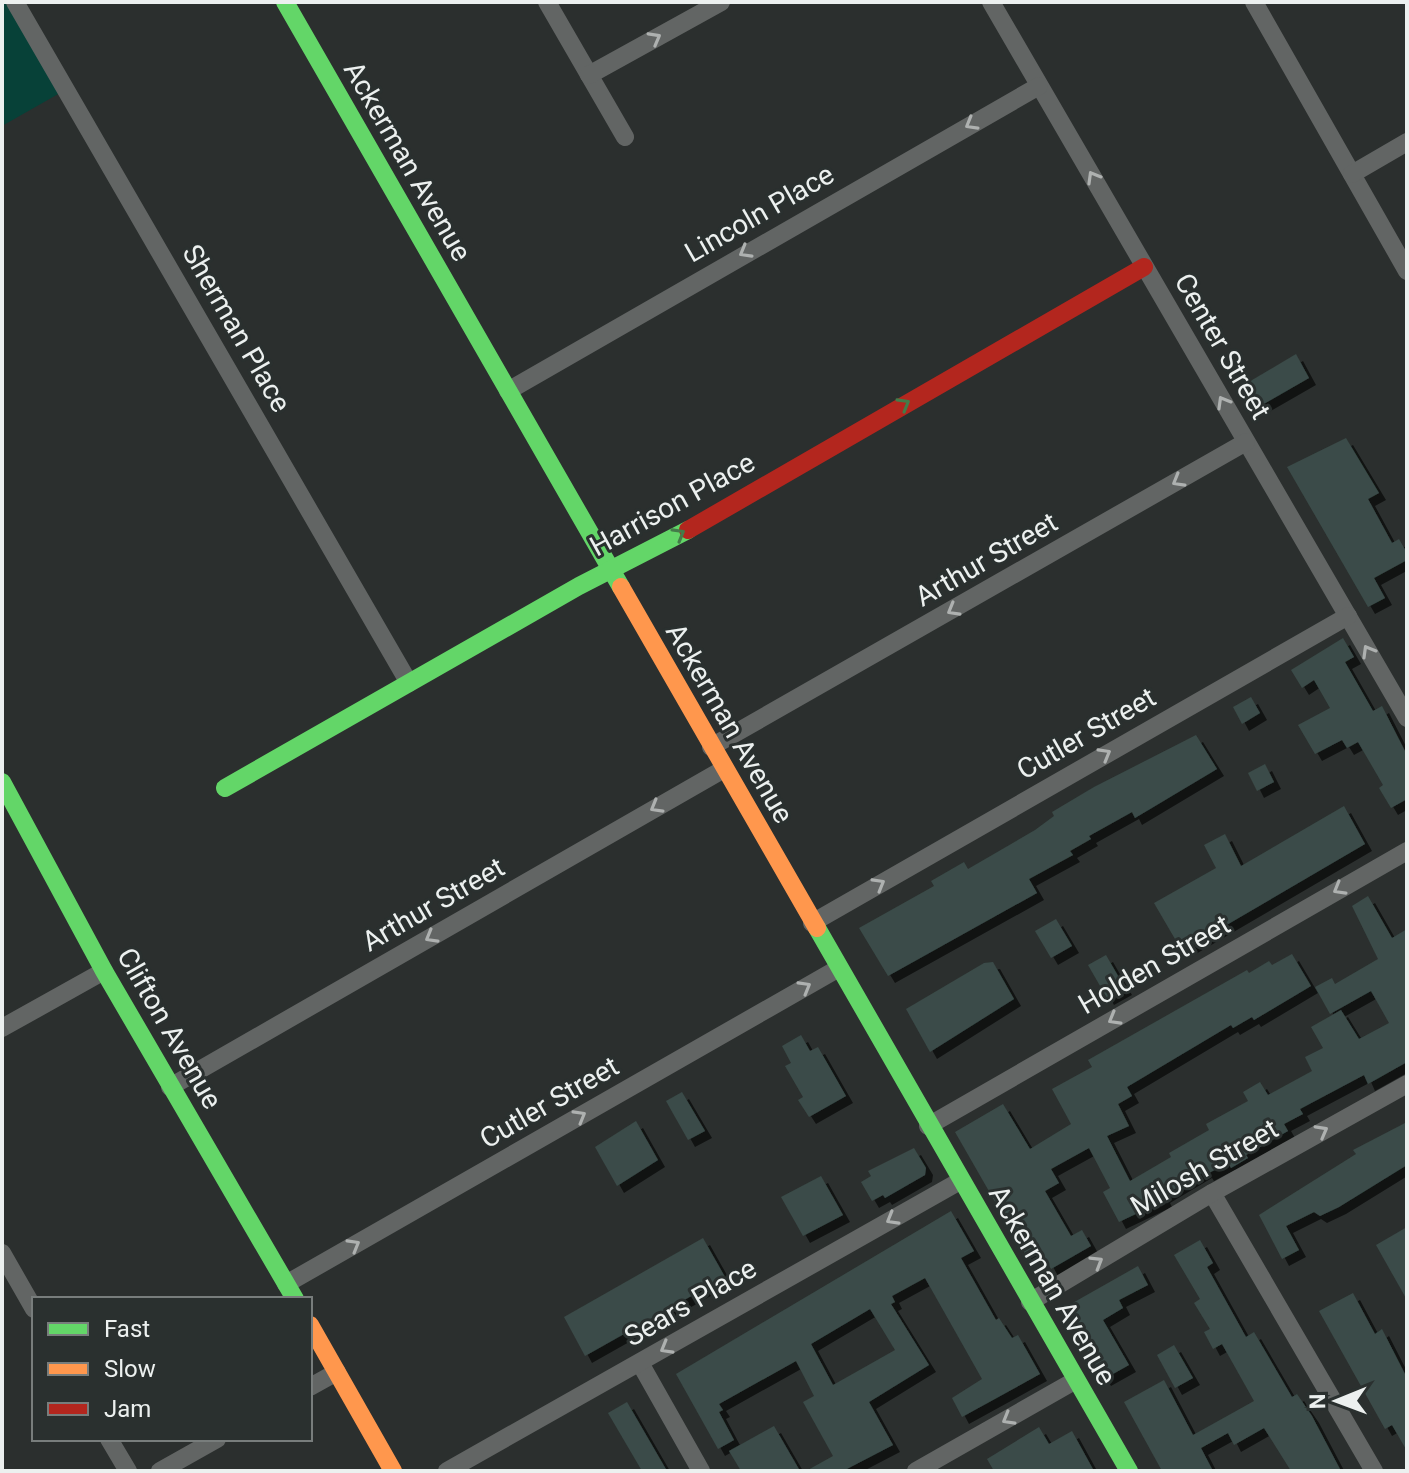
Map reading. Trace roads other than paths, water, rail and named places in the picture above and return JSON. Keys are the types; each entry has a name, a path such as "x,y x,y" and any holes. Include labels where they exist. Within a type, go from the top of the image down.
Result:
{"street":[{"name":"Sherman Place","path":"15,2 409,683"},
{"name":"Ackerman Avenue","path":"285,2 928,1126 1129,1471"},
{"path":"547,2 625,137"},
{"path":"589,75 721,2"},
{"name":"Center Street","path":"991,2 1348,616 1402,699 1407,718"},
{"path":"1254,2 1407,271"},
{"name":"Lincoln Place","path":"508,391 1039,86"},
{"path":"1352,174 1407,142"},
{"name":"Harrison Place","path":"225,788 1144,267"},
{"name":"Arthur Street","path":"711,747 1246,442"},
{"name":"Cutler Street","path":"812,923 1348,616"},
{"name":"Arthur Street","path":"170,1087 724,769"},
{"name":"Clifton Avenue","path":"2,782 104,971 290,1292"},
{"name":"Holden Street","path":"928,1126 1407,851"},
{"name":"Cutler Street","path":"290,1292 839,968"},
{"path":"2,1028 104,971"},
{"name":"Milosh Street","path":"1030,1302 1212,1193 1407,1084"},
{"name":"Sears Place","path":"447,1471 960,1181"},
{"path":"1212,1193 1374,1471"},
{"path":"2,1253 32,1306"},
{"path":"312,1328 393,1471"},
{"path":"640,1363 701,1471"},
{"path":"312,1386 337,1372"},
{"path":"916,1471 1076,1380"},
{"path":"110,1441 128,1471"},
{"path":"160,1471 213,1441"}]}
